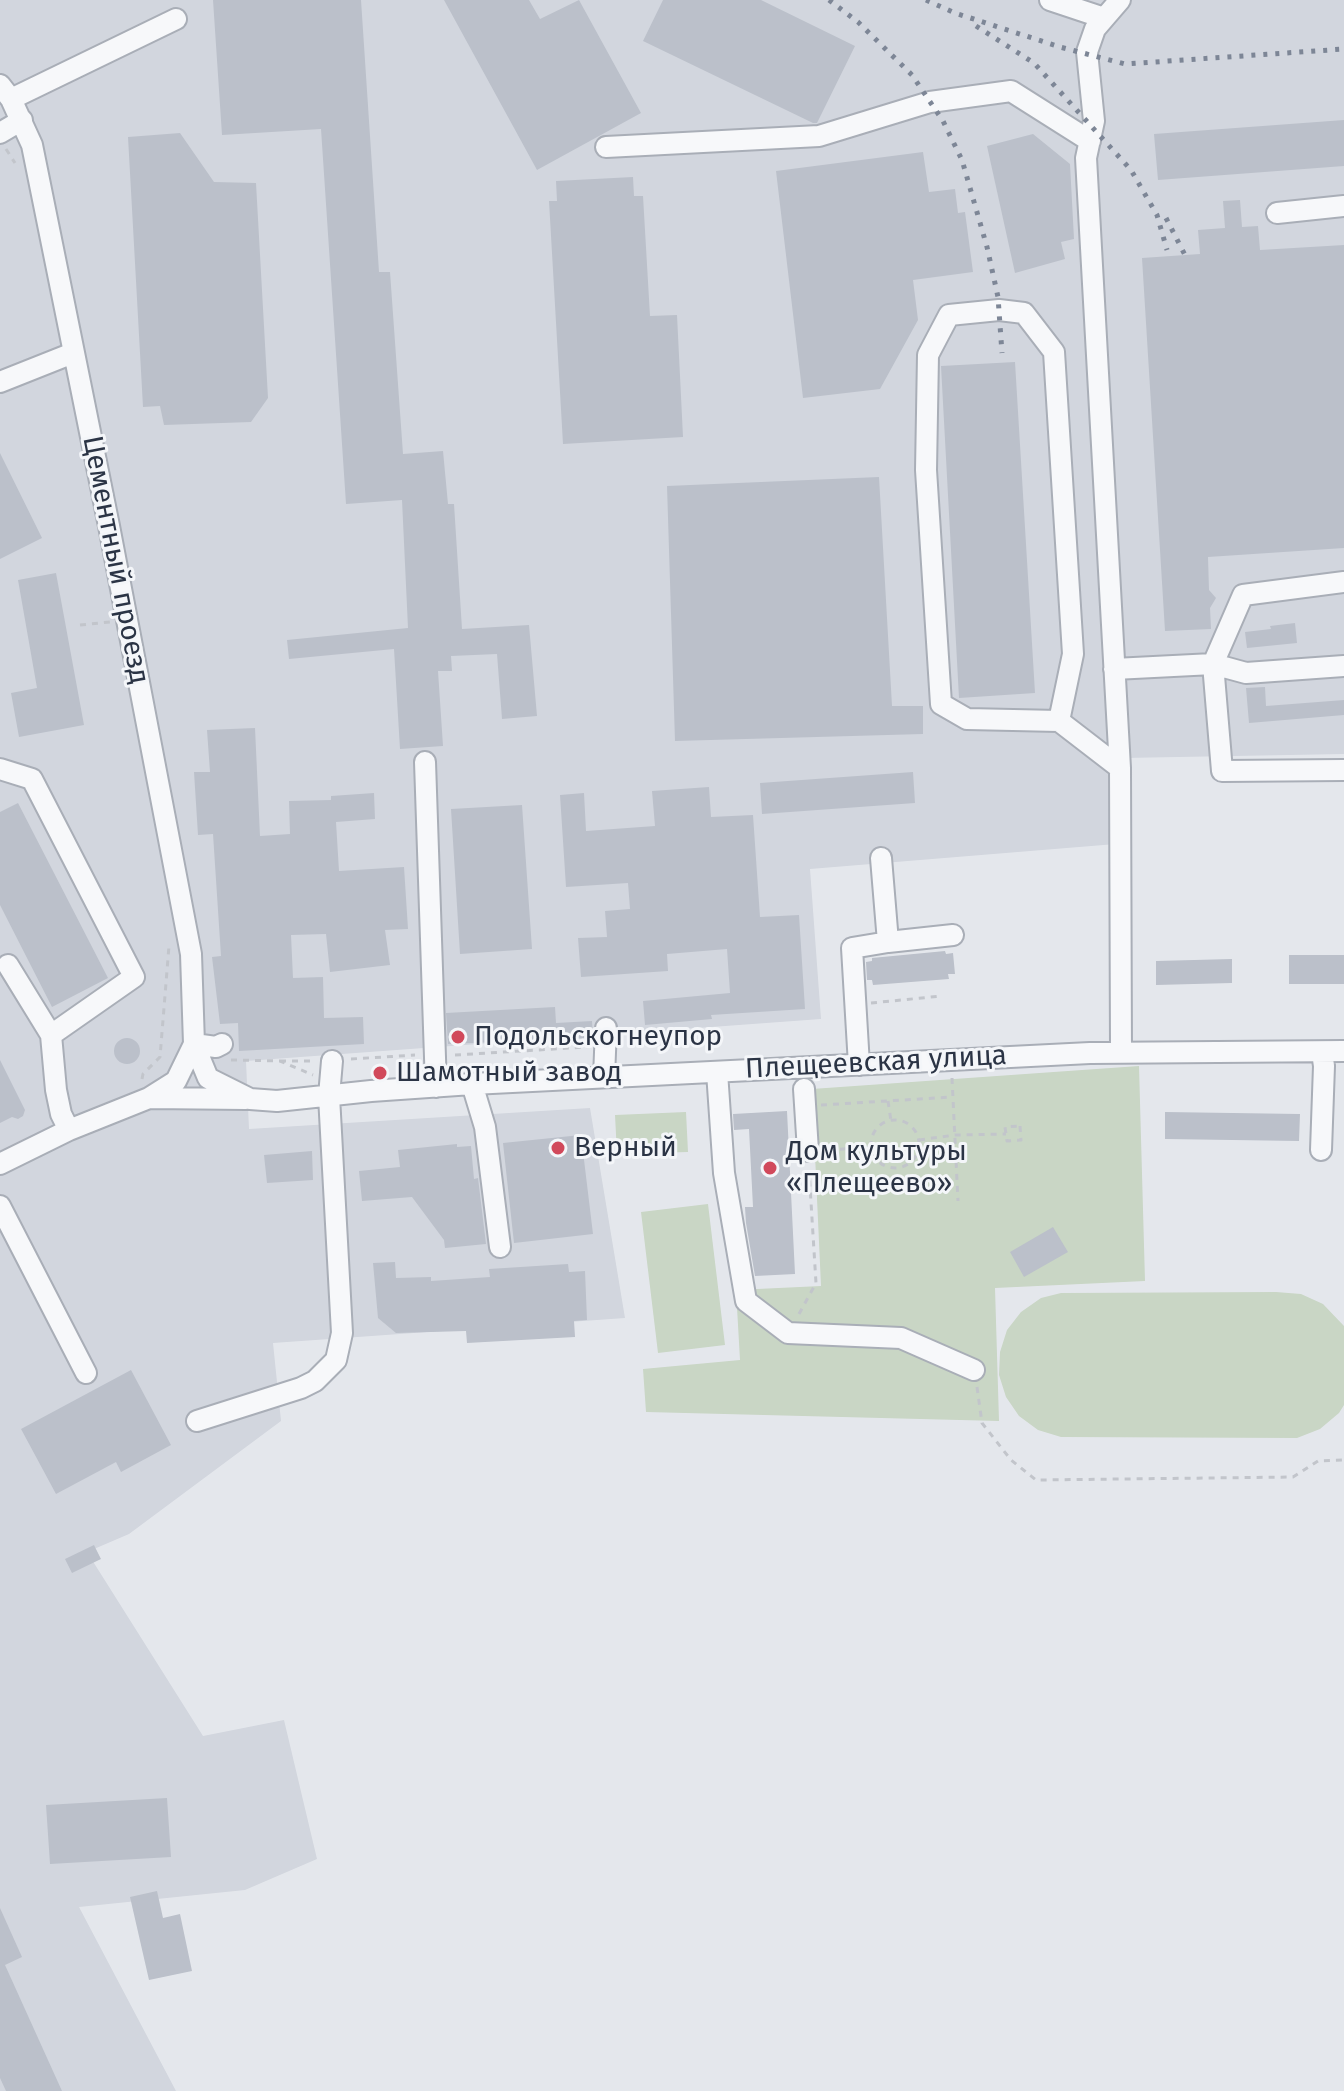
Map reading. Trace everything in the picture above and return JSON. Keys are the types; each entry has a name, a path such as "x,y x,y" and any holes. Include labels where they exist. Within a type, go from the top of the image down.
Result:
{"street":[{"path":"1050,0 1104,18"},
{"path":"1120,0 1095,29 1087,52 1094,121 1088,150 1088,238 1120,768 1121,1052"},
{"path":"6,92 176,19"},
{"path":"606,147 819,136 930,102 1011,91 1088,150"},
{"name":"Цементный проезд","path":"6,92 32,145 73,353 159,731 191,954 194,1044"},
{"path":"0,133 22,120"},
{"path":"1277,213 1344,206"},
{"path":"1059,721 1073,654 1054,352 1024,313 999,310 949,315 928,355 926,441 941,704 967,719 1059,721 1120,768"},
{"path":"0,382 73,353"},
{"path":"1344,582 1243,595 1213,664 1222,771 1344,770"},
{"path":"1114,669 1213,664 1246,673 1344,666"},
{"path":"425,762 436,1087"},
{"path":"0,769 32,779 134,977 51,1035"},
{"path":"881,858 888,942"},
{"path":"859,1065 852,948 953,935"},
{"path":"8,965 51,1035 56,1090 61,1114 69,1130"},
{"path":"604,1077 606,1037"},
{"path":"0,1164 69,1130 149,1098 176,1081 194,1044 216,1047 222,1044"},
{"name":"Плещеевская улица","path":"194,1044 208,1078 250,1099 277,1101 331,1079 436,1087 1121,1052 1344,1051"},
{"path":"1321,1150 1322,1052"},
{"path":"717,1072 724,1173 746,1301 788,1333 901,1338 974,1370"},
{"path":"197,1421 301,1388 315,1381 336,1360 342,1333 331,1079"},
{"path":"472,1084 485,1127 500,1247"},
{"path":"805,1097 808,1151"},
{"path":"149,1098 250,1099"},
{"path":"0,1206 86,1373"}],"path":[{"path":"80,625 113,621"},
{"path":"856,1005 942,996"},
{"path":"280,1061 307,1074 331,1079 408,1054 434,1057 606,1037"},
{"path":"233,1069 223,1060 280,1061 331,1079"},
{"path":"951,1080 958,1201"},
{"path":"805,1097 888,1101 952,1097"},
{"path":"888,1101 891,1121"},
{"path":"891,1121 907,1123 919,1140 914,1159 900,1167 884,1165 872,1147 879,1127 891,1121"},
{"path":"1020,1126 1021,1140 1007,1141 1006,1134 1005,1127 1020,1126"},
{"path":"919,1140 955,1135 1006,1134"},
{"path":"788,1333 816,1283 808,1151 872,1147"},
{"path":"974,1370 982,1423 1011,1460 1036,1480 1293,1477 1318,1461 1344,1460"}],"shaded area":[{"path":"0,0 1344,0 1344,754 1123,758 1128,843 810,869 821,1019 246,1061 249,1129 590,1108 625,1318 273,1343 281,1421 129,1534 87,1552 203,1736 284,1720 317,1859 245,1890 79,1907 176,2091 0,2091"}],"green space":[{"path":"1139,1066 1145,1281 995,1288 999,1421 646,1412 643,1369 740,1360 736,1290 821,1286 812,1089"},
{"path":"686,1112 688,1152 617,1154 615,1115"},
{"path":"708,1204 725,1345 658,1353 641,1212"},
{"path":"1061,1293 1301,1294 1323,1304 1344,1326 1344,1405 1320,1429 1297,1438 1061,1437 1038,1430 1019,1416 1006,1397 999,1375 1000,1352 1007,1330 1021,1312 1041,1298"}],"building":[{"path":"213,0 361,0 379,272 390,272 403,454 443,451 448,504 454,504 462,629 529,625 537,716 502,719 497,654 451,656 452,671 438,671 443,746 400,749 394,649 289,659 287,640 408,628 402,500 346,504 321,129 222,135"},
{"path":"444,0 529,0 540,19 579,0 641,113 537,170"},
{"path":"663,0 761,0 855,46 817,123 813,123 643,41"},
{"path":"1344,120 1344,166 1158,180 1154,134"},
{"path":"180,133 214,182 256,183 268,398 251,422 164,425 160,406 143,407 128,137"},
{"path":"1033,134 1070,164 1074,239 1061,242 1065,259 1015,273 987,146"},
{"path":"923,152 929,192 955,189 958,213 965,212 973,272 913,280 918,320 880,389 803,398 776,171"},
{"path":"633,177 634,196 643,196 650,316 677,315 683,437 563,444 549,201 557,201 556,181"},
{"path":"1240,200 1242,227 1258,226 1260,250 1344,245 1344,548 1208,557 1209,590 1216,598 1210,608 1211,629 1165,631 1142,258 1200,254 1198,230 1225,228 1223,201"},
{"path":"1015,362 1035,693 959,698 941,366"},
{"path":"0,453 42,538 0,559"},
{"path":"879,477 892,706 923,706 923,734 675,741 667,486"},
{"path":"56,573 84,725 19,737 11,693 37,688 18,580"},
{"path":"1295,623 1297,643 1247,648 1245,632"},
{"path":"1265,687 1266,706 1344,700 1344,715 1249,723 1246,688"},
{"path":"255,728 260,836 290,834 289,801 331,800 331,796 374,793 375,819 336,822 339,871 404,867 408,929 385,930 390,965 330,972 326,934 291,935 293,978 323,977 324,1018 363,1017 364,1044 239,1051 238,1023 220,1024 212,957 221,956 213,834 198,835 194,772 210,772 207,730"},
{"path":"913,772 915,803 762,814 760,783"},
{"path":"709,787 711,817 753,815 760,917 799,915 805,1009 711,1015 712,1019 645,1025 643,1001 730,993 727,949 667,954 668,971 581,977 578,938 607,937 605,911 630,909 628,883 566,887 560,795 584,793 586,831 655,826 652,791"},
{"path":"18,803 108,978 52,1007 0,905 0,812"},
{"path":"522,805 532,949 460,954 451,809"},
{"path":"945,951 946,954 953,953 955,974 948,974 949,979 873,985 872,980 867,980 866,962 872,961 872,958"},
{"path":"1289,955 1344,955 1344,984 1289,984"},
{"path":"1232,959 1232,983 1156,985 1156,961"},
{"path":"555,1007 556,1023 592,1021 593,1038 448,1044 446,1013"},
{"path":"127,1038 136,1042 140,1051 136,1060 127,1064 118,1060 114,1051 118,1042"},
{"path":"0,1060 25,1110 18,1119 12,1117 0,1123"},
{"name":"Дом культуры «Плещеево»","path":"787,1111 795,1274 755,1276 745,1207 753,1207 749,1129 734,1130 733,1114"},
{"path":"1165,1112 1300,1114 1299,1141 1165,1139"},
{"path":"581,1135 593,1234 514,1243 503,1143"},
{"path":"457,1144 457,1147 471,1146 486,1244 445,1248 444,1240 412,1197 362,1201 359,1171 400,1167 398,1150"},
{"path":"312,1151 313,1180 267,1183 264,1155"},
{"path":"1053,1227 1068,1252 1024,1277 1010,1252"},
{"path":"395,1262 396,1278 431,1277 431,1281 490,1277 489,1269 568,1264 569,1272 585,1271 587,1320 574,1321 575,1337 467,1343 466,1331 396,1333 378,1318 373,1263"},
{"path":"131,1370 171,1445 121,1472 116,1462 56,1494 21,1429"},
{"path":"94,1545 101,1559 72,1573 65,1559"},
{"path":"167,1798 171,1857 50,1864 46,1805"},
{"path":"157,1891 163,1918 180,1914 192,1971 149,1980 130,1897"},
{"path":"0,1908 22,1957 5,1965 62,2091 6,2091 0,2078"}],"railway":[{"path":"829,0 858,22 912,75 943,121 962,160 987,247 998,297 1002,353"},
{"path":"926,0 955,13 1060,47 1125,64 1344,49"},
{"path":"976,26 1034,63 1131,170 1157,215 1167,250"},
{"path":"1166,218 1185,255"}],"place":[{"name":"Подольскогнеупор","path":"458,1037"},
{"name":"Шамотный завод","path":"380,1073"},
{"name":"Верный","path":"558,1148"},
{"name":"Дом культуры «Плещеево»","path":"770,1168"}]}
